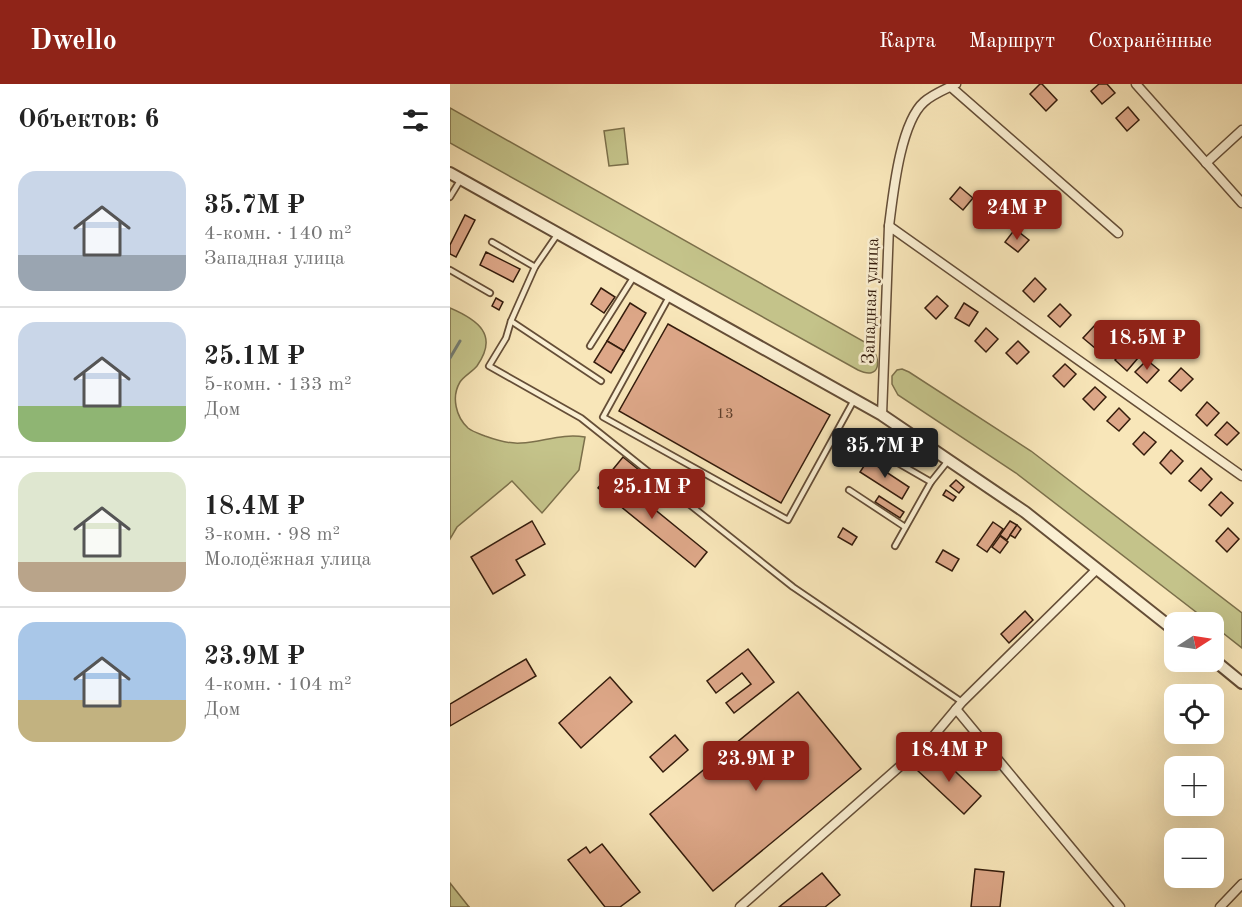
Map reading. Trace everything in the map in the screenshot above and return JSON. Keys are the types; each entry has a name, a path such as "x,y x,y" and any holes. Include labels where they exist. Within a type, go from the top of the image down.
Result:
{"street":[{"path":"1136,84 1242,202"},
{"path":"889,226 896,178 906,137 914,116 924,102 954,85 1118,233"},
{"path":"1206,163 1242,130"},
{"path":"450,172 882,415 1025,512 1164,622"},
{"name":"Западная улица","path":"882,415 889,226"},
{"name":"Западная улица","path":"889,226 1242,476"},
{"path":"740,907 931,739 959,706 1097,569"},
{"path":"1224,668 1242,682"},
{"path":"959,706 1120,907"},
{"path":"1220,907 1242,884"}],"lane":[{"path":"450,197 461,179"},
{"path":"559,233 534,267 506,338 489,366 581,418 793,587 959,706"},
{"path":"492,242 534,267"},
{"path":"450,270 490,293"},
{"path":"590,346 635,275"},
{"path":"670,295 603,417 788,520 855,399"},
{"path":"511,321 601,381"},
{"path":"872,448 931,482"},
{"path":"895,546 931,482 949,460"},
{"path":"849,490 905,527"}],"shaded area":[{"path":"450,108 870,345 878,362 875,371 866,373 858,370 450,143"},
{"path":"624,128 628,164 609,166 604,131"},
{"path":"450,308 477,323 486,337 486,346 477,366 460,382 457,388 456,406 460,418 468,428 474,432 512,443 568,436 585,437 579,470 542,513 512,481 457,527 450,539"},
{"path":"902,369 909,372 1031,451 1242,613 1242,648 1224,634 1224,612 1196,612 1016,473 898,395 892,384 892,376 897,370"},
{"path":"450,883 469,907 450,907"}],"building":[{"path":"1040,84 1057,100 1046,111 1030,94"},
{"path":"1099,84 1107,84 1115,93 1102,104 1091,91"},
{"path":"1128,107 1139,120 1127,131 1116,118"},
{"path":"960,187 973,198 963,210 950,199"},
{"path":"465,215 475,220 456,257 450,254 450,245"},
{"path":"1015,229 1029,240 1018,252 1005,242"},
{"path":"486,252 520,269 513,282 480,265"},
{"path":"1035,278 1046,289 1034,302 1023,291"},
{"path":"601,288 615,297 604,313 591,304"},
{"path":"937,296 948,306 936,319 925,308"},
{"path":"496,298 503,302 499,310 492,306"},
{"path":"630,303 646,313 624,351 607,341"},
{"path":"964,303 978,312 969,326 955,318"},
{"path":"1060,304 1071,315 1060,327 1048,316"},
{"path":"668,324 830,415 781,503 619,411"},
{"path":"1095,325 1106,336 1095,348 1083,338"},
{"path":"986,328 998,339 986,352 975,341"},
{"path":"607,341 624,351 611,373 594,362"},
{"path":"1018,341 1029,352 1017,364 1006,353"},
{"path":"1127,347 1138,358 1127,371 1115,360"},
{"path":"1147,360 1159,370 1147,383 1135,372"},
{"path":"1065,364 1076,374 1064,387 1053,376"},
{"path":"1181,368 1193,379 1181,391 1169,381"},
{"path":"1095,387 1106,397 1094,410 1083,399"},
{"path":"1207,402 1219,413 1207,426 1196,415"},
{"path":"1119,408 1130,419 1119,431 1107,421"},
{"path":"1227,422 1239,433 1227,445 1215,435"},
{"path":"1144,432 1156,442 1144,455 1133,444"},
{"path":"1171,450 1183,461 1171,474 1160,463"},
{"path":"623,457 655,483 642,499 610,473"},
{"path":"868,460 909,487 902,499 860,472"},
{"path":"1201,468 1212,479 1201,491 1189,481"},
{"path":"610,473 707,552 695,567 598,488"},
{"path":"956,480 964,487 959,493 950,486"},
{"path":"946,490 956,497 953,501 943,495"},
{"path":"1221,492 1233,503 1221,516 1209,505"},
{"path":"879,496 904,512 900,518 875,502"},
{"path":"532,521 545,544 516,560 525,575 493,594 471,557"},
{"path":"1010,521 1017,525 1007,540 1000,535"},
{"path":"993,522 1003,529 987,552 977,545"},
{"path":"1017,525 1021,529 1015,538 1010,535"},
{"path":"843,528 857,537 852,545 838,537"},
{"path":"1228,528 1239,539 1227,552 1216,541"},
{"path":"1000,536 1008,542 1000,553 992,547"},
{"path":"943,550 959,559 952,571 936,562"},
{"path":"1025,611 1033,620 1009,643 1001,634"},
{"path":"748,649 774,682 734,713 726,703 751,684 742,673 716,693 707,681"},
{"path":"526,659 536,676 450,726 450,704"},
{"path":"610,677 632,702 581,748 559,723"},
{"path":"798,692 861,769 713,891 650,814"},
{"path":"675,735 688,750 663,772 650,757"},
{"path":"935,752 981,796 964,814 917,770"},
{"path":"602,844 640,892 620,907 605,907 568,860 586,847 590,853"},
{"path":"975,869 1004,872 1000,907 971,907"},
{"path":"822,873 840,895 825,907 779,907"}],"waterway":[{"path":"450,358 460,341"}]}
